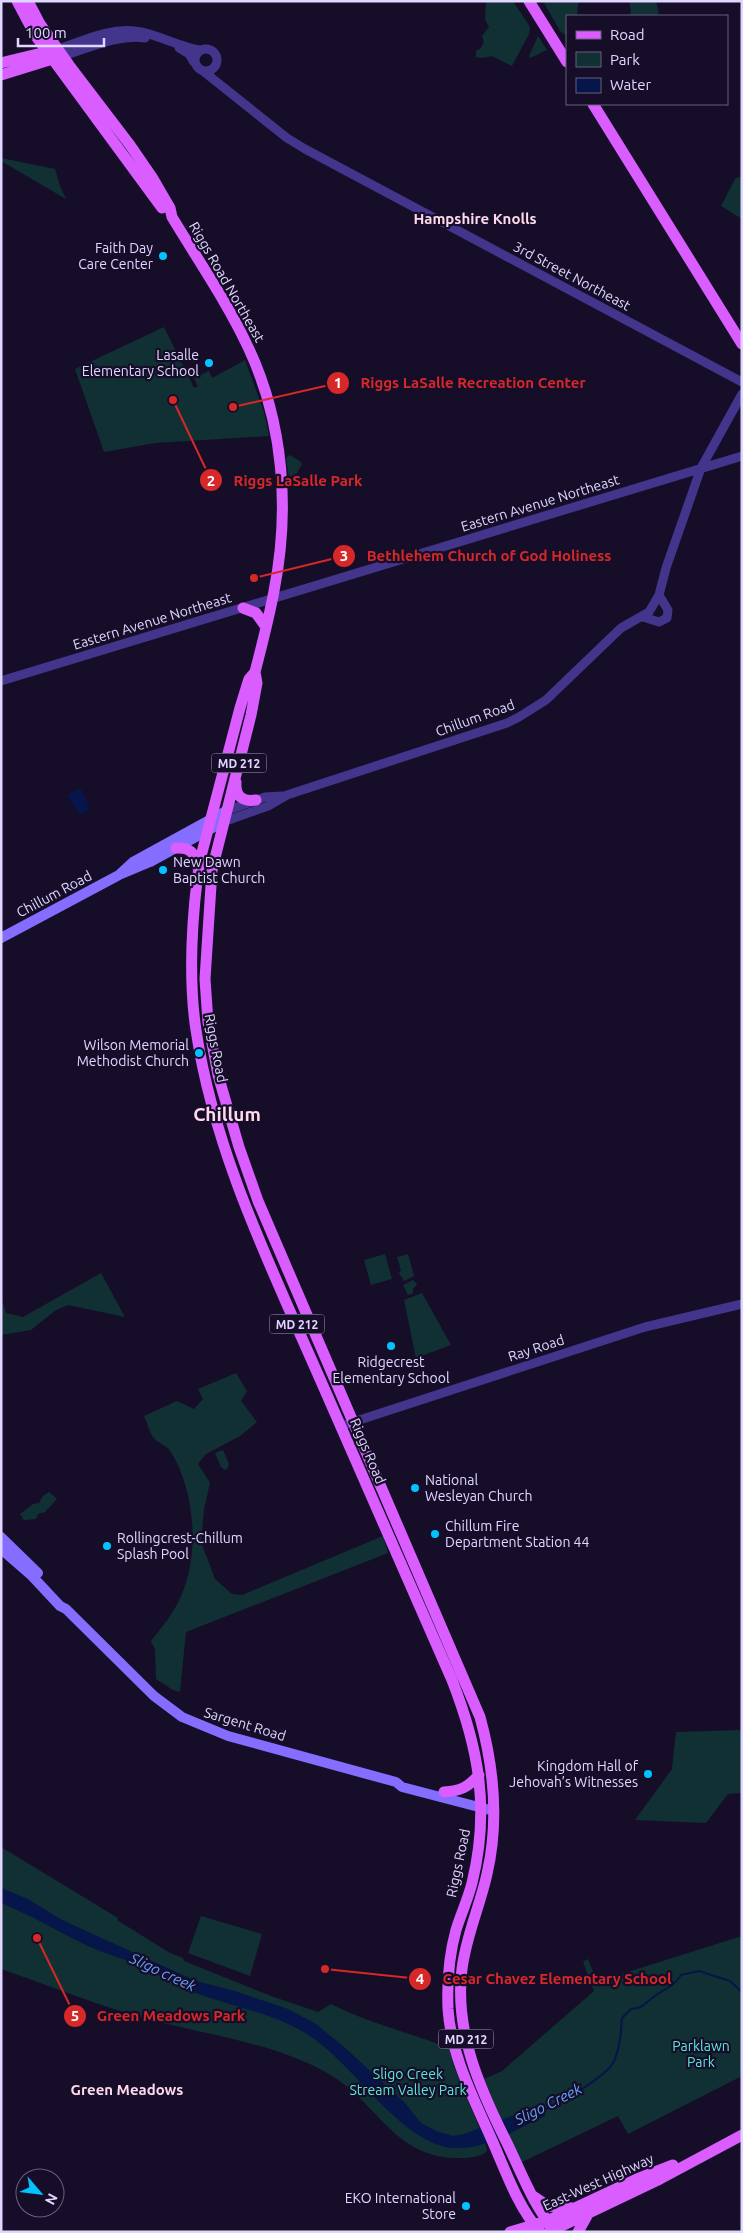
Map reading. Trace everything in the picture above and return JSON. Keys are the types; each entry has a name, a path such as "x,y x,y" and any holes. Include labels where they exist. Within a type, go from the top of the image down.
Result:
{"main road":[{"name":"Riggs Road Northeast","path":"17,1 28,24 56,54 152,177 170,208 172,217 240,331 257,368 270,407 279,446 283,501 273,598"},
{"name":"Riggs Road Northeast","path":"28,1 56,54"},
{"path":"531,4 566,60"},
{"path":"1,64 56,54"},
{"path":"1,76 56,54"},
{"path":"594,105 742,344"},
{"name":"Riggs Road","path":"273,598 256,672 257,683 253,707 212,870 208,923 206,1002 213,1051 222,1090 252,1186 480,1717 490,1760 494,1808 489,1865 465,1950 460,1992 462,2024 490,2123"},
{"path":"243,608 256,613 266,627"},
{"name":"Riggs Road","path":"256,672 249,679 240,708 207,831 198,877 192,969 198,1044 214,1110 246,1206 452,1680 466,1718 480,1775 482,1805 480,1844 475,1869 452,1947 448,1983 448,2009 457,2056 499,2141 552,2229"},
{"path":"236,776 236,792 241,799 256,800"},
{"name":"Chillum Road","path":"119,875 133,862 211,819 225,816"},
{"name":"Chillum Road","path":"1,938 119,875 176,848 207,831 225,816"},
{"path":"176,848 185,848 194,854 198,877"},
{"name":"Sargent Road","path":"1,1537 64,1600 66,1608"},
{"name":"Sargent Road","path":"1,1548 32,1576 60,1606 66,1608 154,1696 182,1716 228,1736 396,1782 403,1781 444,1792 482,1805"},
{"path":"444,1792 457,1791 468,1787 480,1775"},
{"name":"Sargent Road","path":"396,1782 402,1787 494,1808"},
{"name":"East-West Highway","path":"510,2232 552,2229 588,2214 678,2170 698,2157 742,2135"},
{"name":"Riggs Road","path":"499,2141 520,2201 538,2229"},
{"name":"East-West Highway","path":"552,2229 574,2209 637,2178 698,2157"},
{"path":"530,2193 548,2206 574,2209"},
{"path":"510,2232 520,2219 520,2201"},
{"path":"578,2232 588,2214"}],"street":[{"path":"56,54 98,36 124,31 144,33 188,48 206,49 215,53 217,58 215,79"},
{"path":"56,54 117,39 137,37 184,50 197,68 203,71 210,71 215,67"},
{"path":"194,62 200,50"},
{"name":"3rd Street Northeast","path":"203,71 287,138 305,150 742,382"},
{"name":"Chillum Road","path":"225,816 256,800 287,795 507,723 546,700 621,628 656,610 666,568 701,468 742,394"},
{"name":"Eastern Avenue Northeast","path":"1,682 742,456"},
{"name":"Chillum Road","path":"225,816 268,806 287,795"},
{"name":"Ray Road","path":"341,1426 645,1327 742,1304"}],"green space":[{"path":"486,1 513,1 530,27 529,34 512,66 492,56 476,57 476,51 481,48 484,42 482,36 489,27 485,19"},
{"path":"543,1 582,1 578,4 577,15 566,15 566,35 560,31"},
{"path":"629,1 656,1 659,13 656,15 630,15 631,12"},
{"path":"538,36 547,50 530,58 529,56"},
{"path":"1,158 55,169 66,199 1,161"},
{"path":"738,177 742,178 742,219 721,206 735,179"},
{"path":"164,327 194,388 198,386 194,378 209,371 212,378 245,360 264,412 269,436 155,443 104,452 75,369"},
{"path":"289,455 302,464 290,486 286,458"},
{"path":"385,1254 392,1279 371,1285 364,1260"},
{"path":"408,1254 414,1276 404,1281 399,1273 401,1270 397,1257"},
{"path":"101,1273 125,1317 68,1305 56,1310 31,1330 1,1335 1,1297 6,1313 23,1317"},
{"path":"413,1280 417,1284 413,1289 413,1293 408,1295 403,1285"},
{"path":"422,1293 451,1345 416,1358 404,1300"},
{"path":"236,1373 247,1391 241,1401 257,1422 240,1436 206,1454 198,1464 210,1483 204,1509 201,1542 215,1579 232,1594 242,1595 383,1536 388,1553 186,1632 180,1692 173,1690 156,1679 155,1649 151,1641 175,1608 187,1579 193,1542 190,1504 179,1468 171,1452 153,1437 144,1416 177,1401 194,1409 203,1399 198,1389"},
{"path":"223,1450 229,1464 225,1470 221,1467 215,1453"},
{"path":"49,1492 57,1499 45,1512 38,1514 36,1519 24,1520 20,1514 33,1504 39,1503 43,1496"},
{"path":"742,1730 742,1793 728,1794 706,1823 635,1820 672,1769 676,1732"},
{"name":"Sligo Creek Stream Valley Park","path":"1,1847 118,1918 117,1920 170,1953 183,1958 184,1961 271,1996 318,2012 331,2004 358,2016 444,2046 448,2044 455,2069 485,2141 487,2151 479,2156 462,2158 439,2156 420,2150 403,2140 389,2128 347,2086 308,2063 243,2041 152,2020 114,2009 1,1969"},
{"path":"201,1916 262,1934 250,1976 188,1953"},
{"name":"Parklawn Park","path":"742,1936 742,2076 628,2134 618,2116 520,2163 484,2079 502,2071 594,1991 583,1962 588,1959 599,1987 612,1977"}],"water":[{"path":"81,788 90,809 80,815 67,795"},
{"name":"Sligo creek","path":"1,1888 28,1899 62,1920 196,1981 235,1991 288,2009 316,2024 405,2103 421,2123 436,2131 453,2136 464,2134 544,2104 545,2116 482,2145 468,2148 442,2146 423,2138 405,2125 387,2110 336,2057 300,2030 272,2017 200,1995 177,1985 149,1969 86,1945 1,1903"}],"waterway":[{"name":"Sligo Creek","path":"543,2110 581,2090 608,2069 613,2063 617,2052 622,2018 631,2009 642,2006 672,1985 681,1975 699,1971 730,1981 742,1992"}],"place":[{"name":"Faith Day Care Center","path":"163,256"},
{"name":"Lasalle Elementary School","path":"209,363"},
{"name":"Riggs LaSalle Park","path":"173,400"},
{"name":"Riggs LaSalle Recreation Center","path":"233,407"},
{"name":"Bethlehem Church of God Holiness","path":"254,578"},
{"name":"New Dawn Baptist Church","path":"163,870"},
{"name":"Wilson Memorial Methodist Church","path":"199,1053"},
{"name":"Ridgecrest Elementary School","path":"391,1346"},
{"name":"National Wesleyan Church","path":"415,1488"},
{"name":"Chillum Fire Department Station 44","path":"435,1534"},
{"name":"Rollingcrest-Chillum Splash Pool","path":"107,1546"},
{"name":"Kingdom Hall of Jehovah’s Witnesses","path":"648,1774"},
{"name":"Green Meadows Park","path":"37,1938"},
{"name":"Cesar Chavez Elementary School","path":"325,1969"},
{"name":"EKO International Store","path":"466,2206"}],"district":[{"name":"Hampshire Knolls","path":"475,218"},
{"name":"Chillum","path":"227,1114"},
{"name":"Green Meadows","path":"127,2089"}]}
